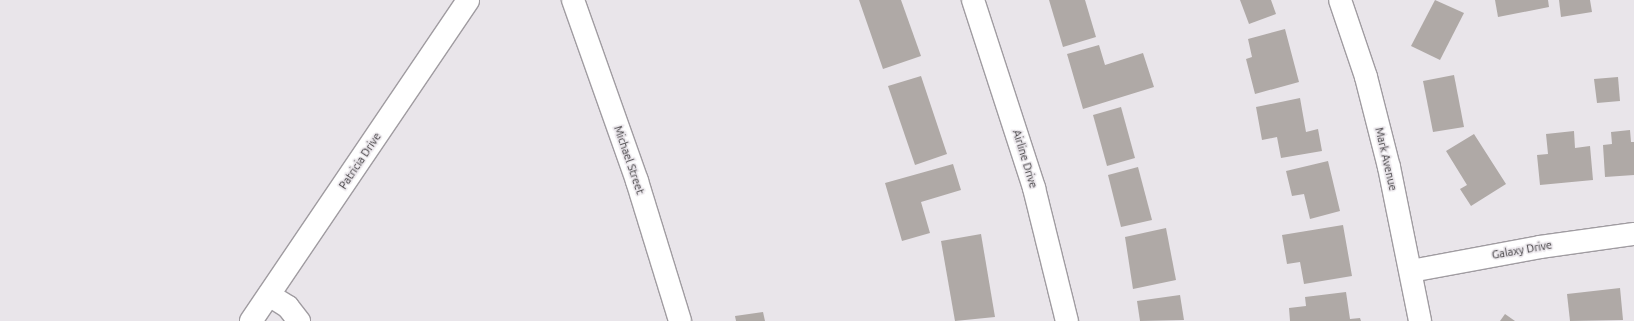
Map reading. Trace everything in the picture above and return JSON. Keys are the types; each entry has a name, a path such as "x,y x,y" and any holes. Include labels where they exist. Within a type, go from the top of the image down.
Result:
{"street":[{"name":"Patricia Drive","path":"251,321 468,0"},
{"name":"Michael Street","path":"573,0 637,181 680,321"},
{"name":"Airline Drive","path":"973,0 1034,188 1067,321"},
{"name":"Mark Avenue","path":"1340,0 1366,77 1411,271 1420,321"},
{"name":"Galaxy Drive","path":"1411,271 1555,244 1634,234"},
{"path":"269,295 288,307 299,321"}],"building":[{"path":"859,0 901,0 921,56 883,69"},
{"path":"1049,0 1085,0 1096,37 1063,47"},
{"path":"1240,0 1271,0 1276,14 1249,24"},
{"path":"1435,0 1464,13 1440,60 1411,46"},
{"path":"1495,0 1548,0 1549,7 1498,17"},
{"path":"1559,0 1590,0 1592,12 1561,17"},
{"path":"1285,29 1299,82 1255,94 1246,59 1252,57 1248,39"},
{"path":"1099,45 1105,65 1143,53 1154,87 1083,109 1067,54"},
{"path":"1454,75 1464,127 1433,132 1423,81"},
{"path":"921,76 947,154 915,165 888,86"},
{"path":"1618,77 1620,101 1597,103 1594,79"},
{"path":"1300,98 1306,132 1318,129 1322,151 1281,158 1277,137 1262,140 1256,107"},
{"path":"1121,107 1135,158 1107,166 1093,115"},
{"path":"1630,130 1631,142 1634,142 1634,175 1605,177 1603,145 1612,144 1611,132"},
{"path":"1574,131 1575,148 1590,146 1593,180 1540,185 1537,155 1548,154 1546,134"},
{"path":"1474,134 1506,184 1471,206 1460,189 1467,185 1446,151"},
{"path":"1328,161 1340,211 1310,219 1304,194 1292,196 1286,171"},
{"path":"953,164 961,190 921,202 930,233 902,241 885,183"},
{"path":"1138,167 1152,220 1121,227 1108,175"},
{"path":"1343,225 1352,276 1304,284 1300,262 1287,264 1282,235"},
{"path":"1166,228 1176,280 1133,289 1125,237"},
{"path":"981,234 995,317 955,321 941,241"},
{"path":"1620,288 1623,320 1570,321 1567,294"},
{"path":"1346,292 1350,319 1360,318 1361,321 1290,321 1289,308 1306,306 1305,297"},
{"path":"1180,295 1184,320 1140,321 1137,301"},
{"path":"763,312 765,321 736,321 735,316"},
{"path":"1505,314 1515,321 1500,321"}]}
